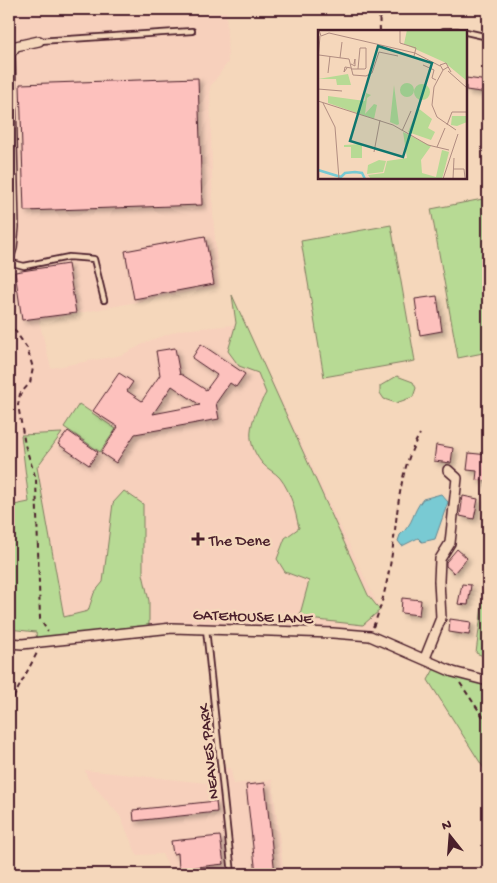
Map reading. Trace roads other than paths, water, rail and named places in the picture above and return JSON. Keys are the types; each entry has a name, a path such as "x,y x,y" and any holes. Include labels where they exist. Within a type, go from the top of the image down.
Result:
{"street":[{"path":"9,257 14,227 10,54 16,46 39,42"},
{"path":"425,658 441,618 440,559 450,544 456,502 457,478 448,470"},
{"name":"GATEHOUSE LANE","path":"9,643 44,642 172,628 370,636 425,658 453,672 488,682"}],"lane":[{"path":"39,42 192,31"},
{"path":"467,32 488,38"},
{"path":"9,262 24,266 69,257 94,259 104,300"},
{"name":"NEAVES PARK","path":"206,628 232,874"}],"water":[{"path":"441,494 448,502 435,539 422,542 418,538 402,546 398,541 400,535 411,522 416,509 423,499"}],"place":[{"name":"The Dene","path":"198,539"}]}
